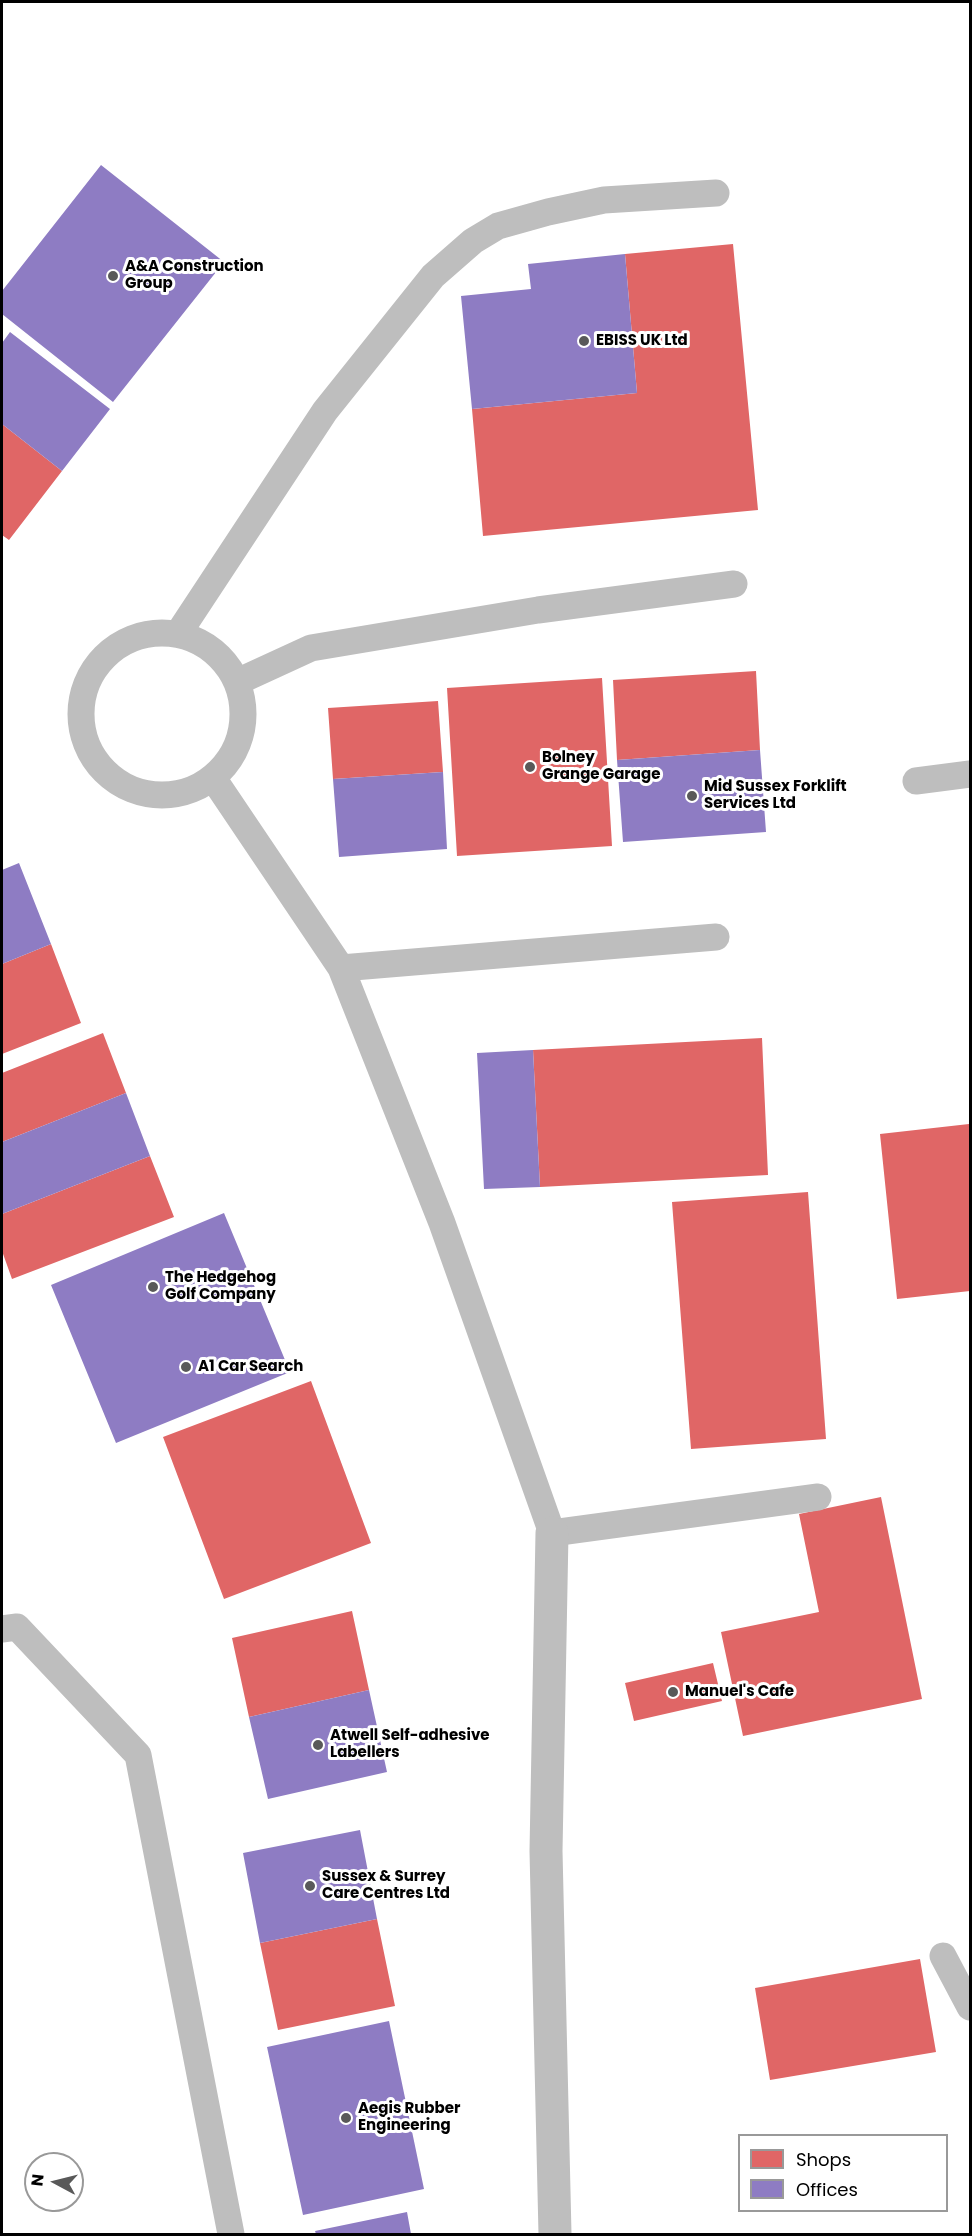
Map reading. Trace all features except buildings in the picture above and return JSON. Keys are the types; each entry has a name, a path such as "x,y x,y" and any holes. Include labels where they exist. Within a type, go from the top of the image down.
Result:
{"street":[{"path":"552,1533 546,1851 555,2235"}],"lane":[{"path":"178,634 325,411 433,276 473,241 498,226 604,200 716,193"},
{"path":"237,682 311,648 538,610 734,584"},
{"path":"152,634 178,634 203,644 223,660 237,682 243,708 241,734 231,758 213,778 182,793 165,796 139,793 115,782 96,763 85,740 80,716 83,693 93,671 108,653 128,640 152,634"},
{"path":"916,781 970,774"},
{"path":"213,778 341,968 442,1223 552,1533 818,1497"},
{"path":"341,968 716,938"},
{"path":"2,1629 17,1627 138,1755 231,2235"},
{"path":"943,1956 970,2007"}],"place":[{"name":"A&A Construction Group","path":"113,276"},
{"name":"EBISS UK Ltd","path":"584,341"},
{"name":"Bolney Grange Garage","path":"530,767"},
{"name":"Mid Sussex Forklift Services Ltd","path":"692,796"},
{"name":"The Hedgehog Golf Company","path":"153,1287"},
{"name":"A1 Car Search","path":"186,1367"},
{"name":"Manuel's Cafe","path":"673,1692"},
{"name":"Atwell Self-adhesive Labellers","path":"318,1745"},
{"name":"Sussex & Surrey Care Centres Ltd","path":"310,1886"},
{"name":"Aegis Rubber Engineering","path":"346,2118"}]}
